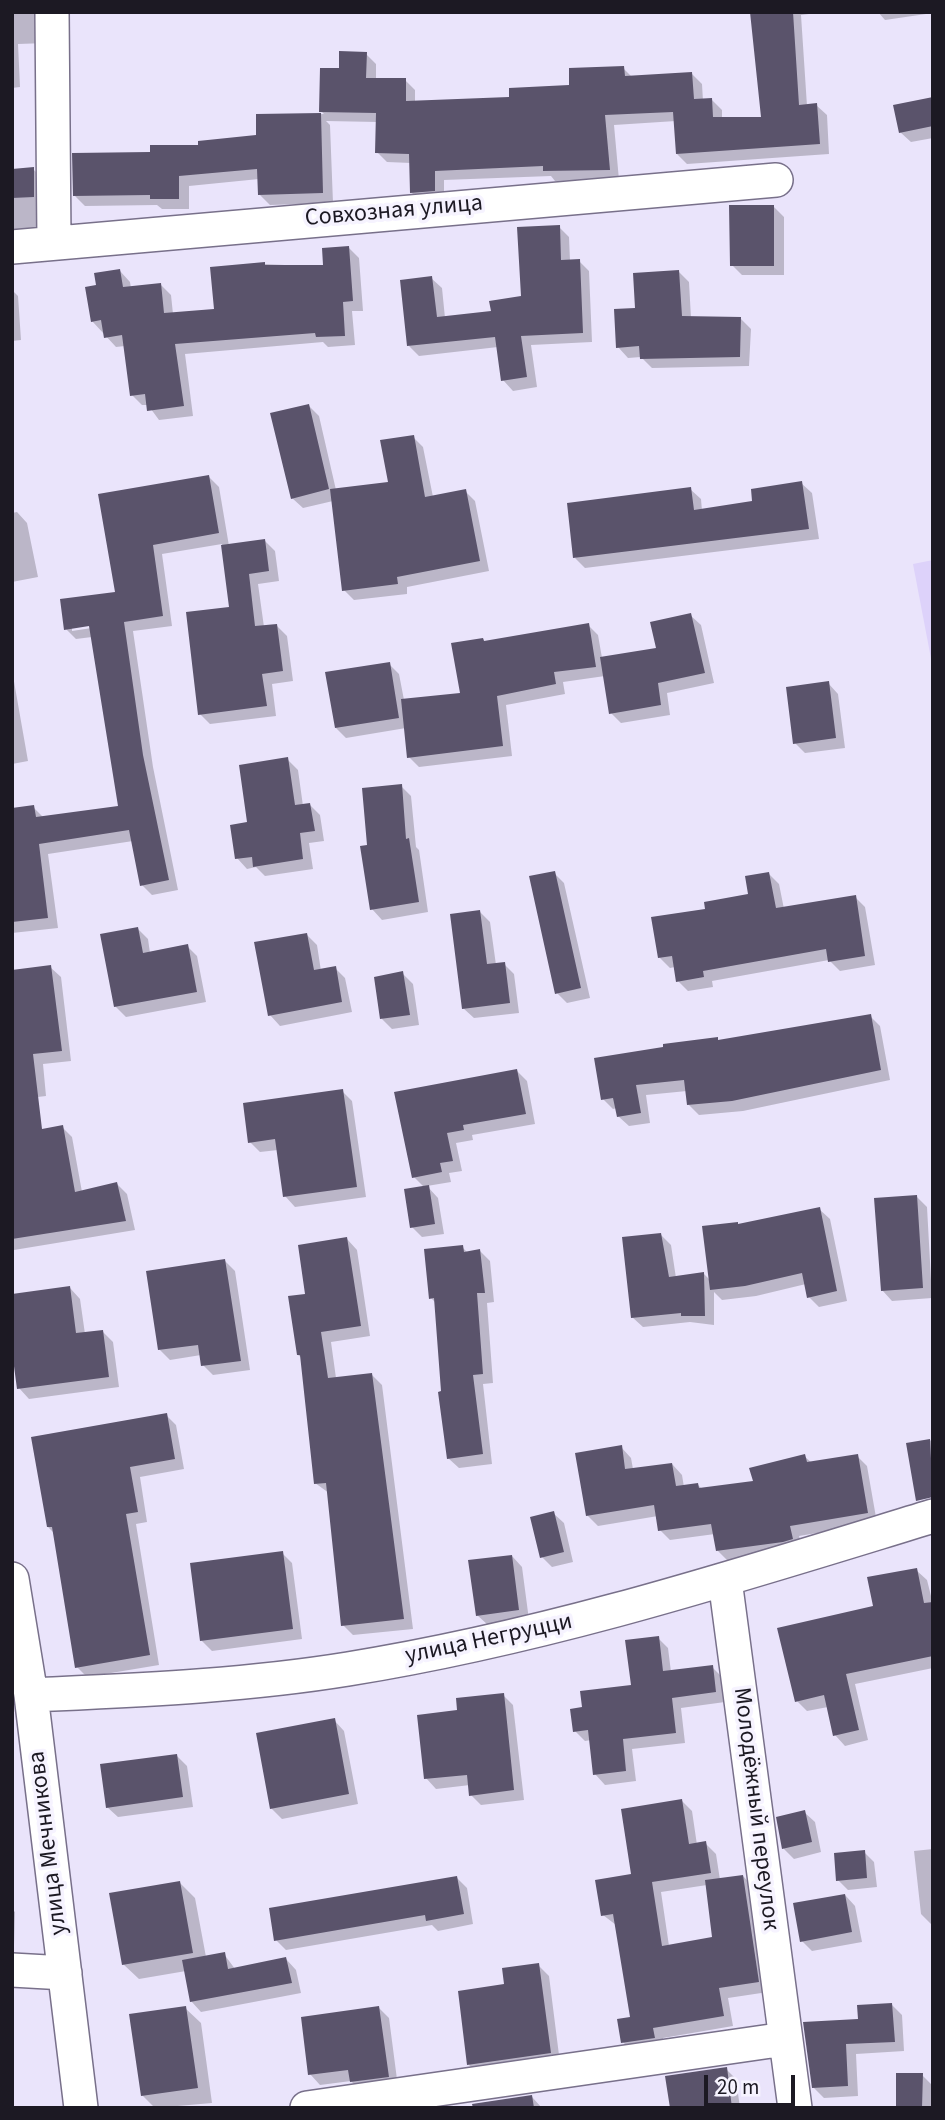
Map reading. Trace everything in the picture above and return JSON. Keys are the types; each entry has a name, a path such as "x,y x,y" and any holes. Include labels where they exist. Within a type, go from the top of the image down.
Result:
{"street":[{"path":"52,12 54,241"},
{"name":"Совхозная улица","path":"12,247 54,241 776,180"},
{"name":"улица Негруцци","path":"31,1695 210,1686 348,1669 607,1615 933,1516"},
{"name":"улица Мечникова","path":"12,1579 31,1695 81,2108"},
{"name":"Молодёжный переулок","path":"725,1580 796,2108"},
{"path":"12,1970 65,1973"},
{"path":"307,2108 785,2039"}],"shaded area":[{"path":"933,560 933,669 913,564"}],"building":[{"path":"750,12 793,12 799,105 817,103 820,144 676,154 673,112 605,115 610,170 543,171 543,166 435,171 435,191 410,193 409,154 375,153 376,113 319,112 320,68 339,68 339,51 367,52 366,78 406,78 406,101 509,97 509,88 569,85 569,68 624,66 625,76 692,72 694,99 712,98 713,117 761,117"},
{"path":"933,97 933,126 899,133 893,105"},
{"path":"321,113 323,193 258,195 257,169 179,176 179,199 150,199 150,195 73,196 72,153 150,152 150,145 198,145 198,141 256,135 256,114"},
{"path":"34,167 34,197 12,198 12,169"},
{"path":"729,205 774,205 774,266 730,266"},
{"path":"560,225 561,260 580,259 583,333 521,336 527,377 501,381 495,337 407,346 400,280 432,276 437,317 491,311 489,301 521,296 517,227"},
{"path":"349,246 353,301 343,302 345,336 316,337 315,333 175,344 184,406 147,411 145,394 130,396 122,335 104,338 101,320 91,322 85,287 96,285 94,273 120,269 123,287 161,283 164,313 214,309 210,267 265,262 265,265 323,265 322,248"},
{"path":"679,270 682,316 741,317 740,357 640,359 639,346 616,348 614,309 635,308 633,273"},
{"path":"309,404 329,489 291,499 270,413"},
{"path":"414,435 425,497 466,489 480,561 397,577 398,584 342,591 330,489 388,482 380,440"},
{"path":"209,475 219,533 153,545 163,616 124,622 143,755 169,880 140,886 129,830 39,844 48,918 12,922 12,808 34,805 36,817 118,806 89,626 64,630 60,599 115,592 98,494"},
{"path":"802,481 809,529 573,558 567,503 691,487 694,510 752,501 751,489"},
{"path":"265,539 269,571 249,574 255,626 277,624 283,671 262,674 267,706 198,715 186,612 229,607 221,545"},
{"path":"691,613 705,673 658,683 661,705 609,714 600,657 656,648 650,622"},
{"path":"589,623 596,667 554,672 556,684 497,696 503,746 407,758 401,699 460,693 451,643 483,638 484,641"},
{"path":"390,662 399,718 335,728 325,672"},
{"path":"829,681 836,738 793,744 786,687"},
{"path":"288,757 295,805 310,803 315,831 300,833 303,859 253,867 252,857 235,859 230,825 247,822 239,765"},
{"path":"402,784 406,839 409,838 419,902 370,910 360,846 367,845 362,788"},
{"path":"555,871 581,988 555,994 529,876"},
{"path":"769,872 776,908 856,895 865,956 828,962 826,949 703,971 704,977 676,982 672,956 658,958 651,917 705,909 704,902 748,894 745,876"},
{"path":"480,910 487,964 505,962 510,1003 462,1009 450,914"},
{"path":"138,927 143,953 188,944 197,992 114,1007 100,934"},
{"path":"307,933 314,970 336,966 342,1002 268,1016 254,942"},
{"path":"51,965 62,1051 33,1054 42,1129 63,1125 75,1192 117,1182 126,1221 12,1239 12,970"},
{"path":"403,971 410,1015 380,1019 374,977"},
{"path":"871,1014 881,1070 732,1101 687,1105 684,1080 636,1085 641,1113 617,1117 613,1098 601,1100 594,1058 663,1047 663,1044 718,1037 718,1040"},
{"path":"517,1069 526,1114 463,1125 464,1130 447,1133 453,1161 440,1163 442,1172 412,1178 394,1092"},
{"path":"343,1089 357,1187 283,1197 275,1139 248,1143 243,1103"},
{"path":"429,1185 435,1224 410,1228 404,1189"},
{"path":"917,1195 923,1288 881,1291 874,1198"},
{"path":"820,1207 837,1291 807,1298 802,1273 745,1286 710,1290 702,1226 738,1224"},
{"path":"661,1233 669,1277 704,1272 705,1316 681,1316 681,1313 631,1318 622,1237"},
{"path":"347,1237 361,1326 321,1332 328,1378 372,1373 404,1619 341,1626 326,1483 314,1484 300,1355 297,1355 288,1296 305,1294 298,1245"},
{"path":"463,1245 464,1252 480,1249 485,1293 477,1293 483,1374 473,1375 483,1454 447,1459 438,1392 441,1391 434,1298 429,1299 424,1249"},
{"path":"225,1259 241,1361 201,1366 198,1345 158,1350 146,1271"},
{"path":"70,1286 76,1333 103,1330 109,1377 17,1389 12,1351 12,1294"},
{"path":"167,1413 175,1459 130,1467 138,1512 126,1514 150,1655 75,1668 52,1527 47,1527 31,1437"},
{"path":"930,1439 933,1497 916,1501 906,1443"},
{"path":"622,1445 625,1469 672,1463 676,1486 698,1483 699,1488 753,1481 749,1468 805,1454 807,1462 858,1454 868,1513 790,1526 793,1539 783,1542 716,1551 711,1524 658,1531 654,1505 586,1516 575,1453"},
{"path":"554,1511 564,1552 540,1558 530,1517"},
{"path":"283,1551 293,1629 200,1641 190,1563"},
{"path":"512,1555 519,1610 476,1616 468,1560"},
{"path":"917,1568 924,1603 933,1602 933,1656 846,1674 859,1730 833,1736 824,1695 795,1702 777,1628 873,1606 867,1577"},
{"path":"659,1636 663,1671 713,1665 716,1692 672,1698 676,1733 623,1739 626,1771 593,1775 588,1730 573,1732 570,1709 582,1707 580,1691 631,1685 625,1640"},
{"path":"504,1693 514,1790 469,1796 467,1775 424,1779 417,1715 457,1710 456,1698"},
{"path":"335,1718 349,1794 270,1809 256,1733"},
{"path":"177,1754 183,1797 106,1808 100,1764"},
{"path":"682,1799 689,1844 706,1841 711,1873 652,1882 662,1946 712,1937 705,1880 743,1875 759,1982 719,1988 724,2016 653,2028 655,2038 621,2043 617,2019 630,2017 613,1914 601,1916 595,1880 631,1874 621,1809"},
{"path":"805,1810 812,1842 782,1849 776,1817"},
{"path":"865,1850 867,1878 836,1881 834,1853"},
{"path":"457,1876 464,1914 426,1921 425,1915 274,1941 269,1908"},
{"path":"180,1881 193,1953 122,1965 109,1893"},
{"path":"845,1894 852,1932 800,1942 793,1903"},
{"path":"225,1952 228,1969 286,1957 292,1983 190,2002 182,1960"},
{"path":"539,1963 551,2053 467,2065 458,1991 504,1984 502,1968"},
{"path":"892,2003 895,2042 846,2044 848,2086 812,2088 803,2022 858,2019 857,2005"},
{"path":"186,2006 198,2088 141,2096 129,2014"},
{"path":"379,2006 389,2077 350,2082 348,2070 308,2075 301,2017"},
{"path":"727,2067 732,2108 670,2108 665,2076"},
{"path":"896,2073 923,2073 922,2108 896,2108"},
{"path":"532,2095 534,2108 473,2108 472,2104"}]}
